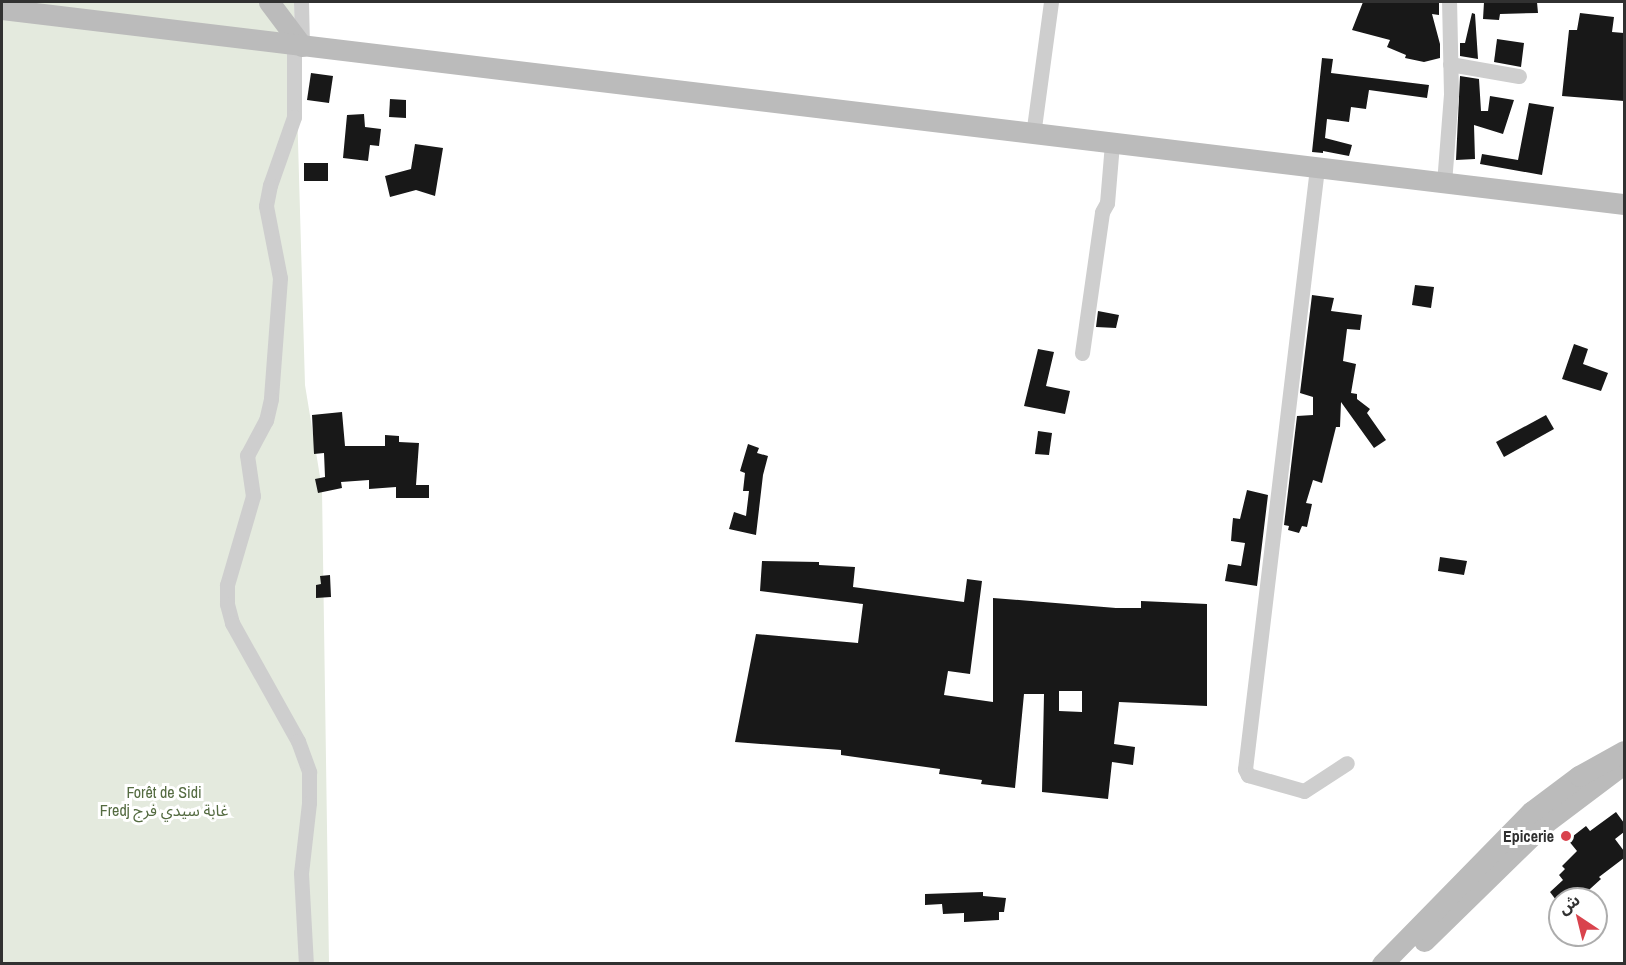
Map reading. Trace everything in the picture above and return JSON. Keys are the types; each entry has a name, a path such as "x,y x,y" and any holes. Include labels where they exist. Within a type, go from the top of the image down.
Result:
{"main road":[{"path":"269,2 298,50"},
{"path":"2,9 298,50 1624,204"},
{"path":"1382,963 1532,812 1579,776 1624,751"},
{"path":"1403,963 1545,823 1596,782 1624,764"}],"street":[{"path":"301,2 294,117 270,185 266,206 280,278 270,406 266,420 247,455 253,496 227,585 227,604 232,623 298,741 309,772 309,803 301,873 306,963"},
{"path":"1033,135 1051,2"},
{"path":"1444,183 1451,94 1449,2"},
{"path":"1450,64 1519,76"},
{"path":"1082,353 1102,212 1107,203 1112,144"},
{"path":"1317,168 1280,458 1245,769 1248,775 1304,790 1347,763"}],"green space":[{"name":"Forêt de Sidi Fredj غابة سيدي فرج","path":"2,2 294,2 305,385 322,489 329,963 2,964"}],"building":[{"path":"1363,2 1439,2 1439,15 1432,14 1440,44 1440,58 1424,62 1405,58 1406,55 1387,47 1390,40 1352,30"},
{"path":"1484,2 1537,2 1538,13 1500,14 1499,20 1483,19"},
{"path":"1472,13 1475,14 1478,59 1460,56 1460,43 1465,43"},
{"path":"1580,13 1614,17 1612,32 1624,33 1624,101 1562,96 1569,30 1577,30"},
{"path":"1497,39 1524,43 1521,67 1494,62"},
{"path":"1322,58 1333,59 1331,73 1429,85 1427,98 1369,90 1366,109 1351,107 1349,122 1327,119 1325,138 1352,145 1349,156 1323,151 1323,153 1312,152"},
{"path":"311,73 333,76 329,103 307,100"},
{"path":"1460,76 1479,79 1481,111 1488,111 1490,96 1514,100 1503,134 1474,125 1475,159 1456,160"},
{"path":"390,99 406,100 406,118 389,117"},
{"path":"1529,103 1554,107 1542,175 1480,164 1482,154 1518,160"},
{"path":"364,114 365,127 381,129 379,146 370,145 368,161 343,158 347,115"},
{"path":"415,144 443,148 435,196 416,190 390,197 385,176 411,169"},
{"path":"304,163 328,163 328,181 304,181"},
{"path":"1415,285 1434,287 1431,308 1412,305"},
{"path":"1312,295 1334,298 1331,311 1362,315 1360,330 1347,329 1343,361 1356,364 1351,393 1357,394 1357,399 1370,409 1367,413 1386,440 1374,448 1341,402 1340,427 1336,427 1322,483 1313,480 1306,503 1312,504 1307,527 1302,526 1299,533 1288,530 1289,526 1284,525 1297,416 1313,415 1313,397 1300,393"},
{"path":"1098,311 1119,315 1116,328 1096,327"},
{"path":"1574,344 1588,349 1583,364 1608,373 1601,391 1562,379"},
{"path":"1038,349 1054,352 1046,386 1070,391 1065,414 1024,406"},
{"path":"342,412 345,446 385,446 385,435 399,436 399,442 419,443 416,485 429,485 429,498 396,498 396,487 369,489 369,480 341,482 342,488 318,493 315,479 325,477 324,453 314,454 312,415"},
{"path":"1546,415 1554,429 1504,457 1496,442"},
{"path":"1038,431 1052,433 1049,455 1035,454"},
{"path":"748,444 759,448 757,453 768,456 763,475 756,535 729,529 734,512 746,516 749,491 743,491 745,473 740,471"},
{"path":"1247,490 1268,495 1257,586 1225,581 1228,564 1241,566 1245,543 1231,541 1232,528 1233,518 1240,519"},
{"path":"1440,557 1467,561 1464,575 1438,571"},
{"path":"762,561 819,562 819,565 855,567 853,587 964,602 967,579 982,581 970,674 948,671 944,695 993,702 993,598 1116,608 1141,608 1141,601 1207,604 1207,706 1119,702 1114,744 1135,747 1133,765 1112,762 1108,799 1042,792 1044,694 1024,694 1015,788 981,784 982,780 939,774 940,769 841,755 841,750 735,742 756,634 858,643 863,604 760,591","holes":["1059,691 1082,691 1082,712 1059,711"]},
{"path":"330,575 331,597 316,598 316,585 321,584 320,576"},
{"path":"1616,812 1624,823 1624,832 1615,839 1624,851 1624,858 1599,877 1601,879 1592,887 1555,887 1563,880 1559,875 1565,869 1562,866 1577,851 1568,840 1586,826 1590,831"},
{"path":"983,892 983,896 1006,898 1004,912 999,912 999,920 964,922 964,913 943,914 942,904 925,905 925,894"}],"place":[{"name":"Epicerie","path":"1566,836"}]}
